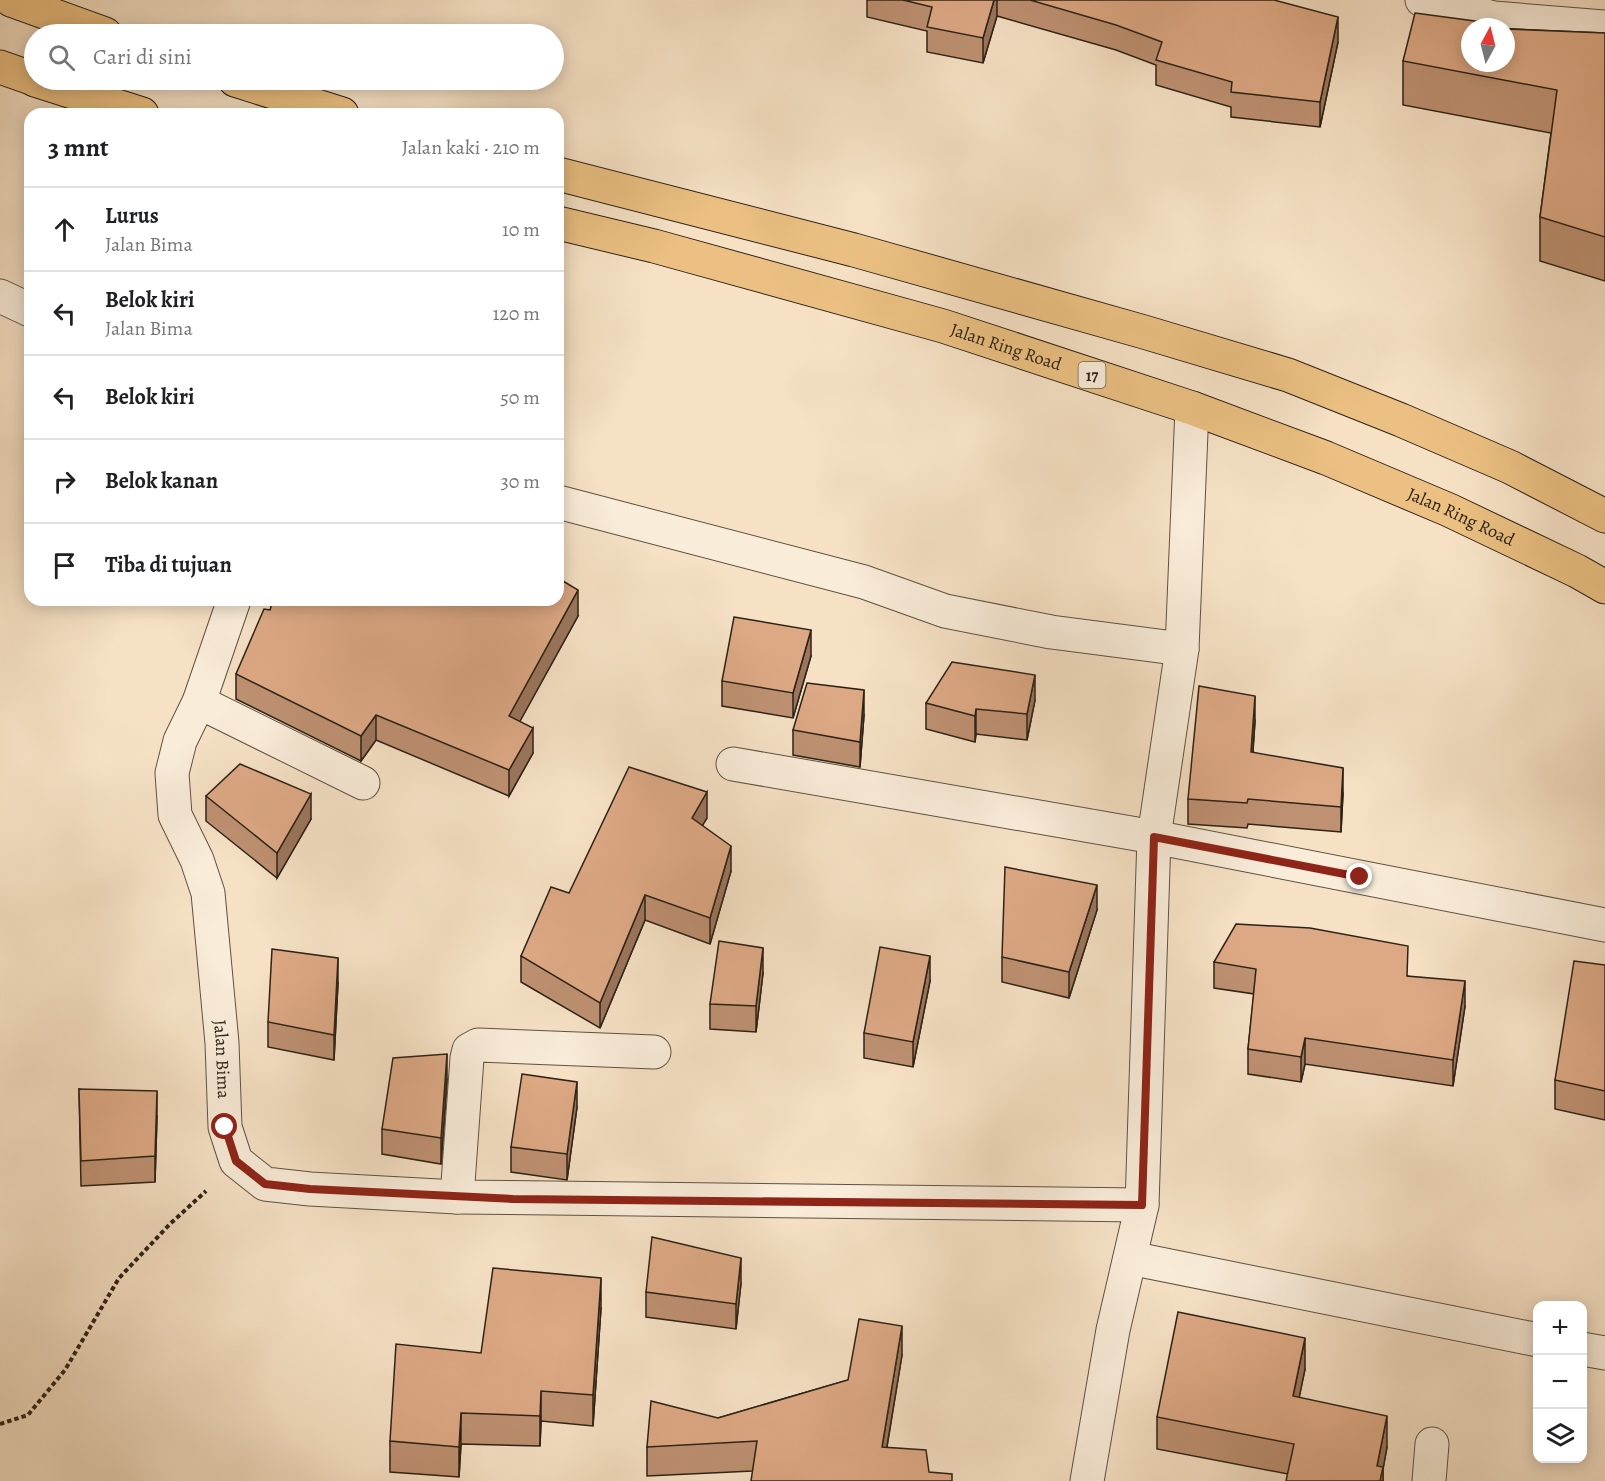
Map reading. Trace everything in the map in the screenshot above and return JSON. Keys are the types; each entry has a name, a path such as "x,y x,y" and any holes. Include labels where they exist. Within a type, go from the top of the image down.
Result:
{"highway":[{"path":"11,0 77,24"},
{"path":"0,67 24,75"},
{"path":"69,90 124,108"},
{"path":"266,90 323,108"},
{"path":"564,176 854,250 1288,375 1499,462 1605,516"},
{"name":"Jalan Ring Road","path":"564,224 654,246 943,326 1192,408 1326,458 1449,510 1577,571 1605,587"}],"street":[{"path":"1422,0 1494,18 1605,27"},
{"path":"0,296 24,307"},
{"path":"1087,1481 1113,1330 1142,1205 1154,837 1182,649 1192,408"},
{"path":"564,504 864,582 945,611 1051,632 1182,649"},
{"name":"Jalan Bima","path":"232,606 199,702 180,741 172,773 175,815 197,860 208,893 222,1043 225,1127 236,1161"},
{"path":"199,702 363,783"},
{"path":"733,764 1154,837 1605,926"},
{"path":"457,1197 466,1058 469,1050 478,1045 654,1052"},
{"path":"236,1161 265,1184 310,1189 457,1197 1142,1205"},
{"path":"1130,1258 1533,1339"},
{"path":"1587,1350 1605,1353"},
{"path":"1429,1481 1432,1444"}],"path":[{"path":"0,1424 28,1415 65,1370 119,1278 170,1224 236,1161"}],"building":[{"path":"903,0 994,0 983,38 927,27 932,7"},
{"path":"1030,0 1274,0 1338,17 1320,102 1231,92 1232,82 1156,60 1162,42 1116,25"},
{"path":"1415,13 1461,19 1461,72 1403,61"},
{"path":"1515,29 1605,33 1605,237 1540,217 1557,90 1461,72 1515,72"},
{"path":"564,582 578,590 509,716 533,728 509,770 376,715 361,736 236,674 264,609 270,610 271,606 564,606"},
{"path":"734,617 811,630 793,693 722,681"},
{"path":"952,662 1035,675 1027,714 976,709 975,716 926,703"},
{"path":"807,683 864,690 860,742 793,730"},
{"path":"1199,686 1255,696 1251,752 1343,768 1341,807 1248,799 1247,803 1188,799"},
{"path":"240,764 311,794 277,853 206,796"},
{"path":"629,767 707,792 692,818 731,846 710,918 645,895 600,1003 521,956 551,887 569,893"},
{"path":"1005,867 1097,885 1069,972 1002,957"},
{"path":"1236,924 1310,928 1408,946 1407,976 1465,981 1453,1060 1305,1038 1301,1057 1248,1049 1256,969 1214,962"},
{"path":"719,941 763,948 756,1006 710,1004"},
{"path":"880,947 930,956 913,1042 864,1033"},
{"path":"272,949 338,958 334,1035 268,1022"},
{"path":"1574,961 1605,965 1605,1091 1555,1080"},
{"path":"447,1054 441,1138 382,1129 393,1058"},
{"path":"522,1074 577,1082 567,1154 511,1147"},
{"path":"79,1089 157,1091 155,1156 81,1161"},
{"path":"652,1237 741,1258 736,1304 646,1292"},
{"path":"493,1268 601,1278 593,1395 541,1391 540,1416 461,1413 459,1447 390,1441 396,1344 481,1353"},
{"path":"1178,1312 1305,1338 1293,1396 1387,1416 1377,1466 1383,1467 1380,1481 1286,1481 1294,1444 1157,1417"},
{"path":"859,1319 902,1326 882,1447 926,1450 929,1472 952,1474 952,1481 751,1481 757,1441 647,1447 651,1401 718,1418 848,1380"}],"route":[{"path":"225,1127 236,1161 265,1184 310,1189 513,1199 1142,1205 1154,837 1360,877"}]}
